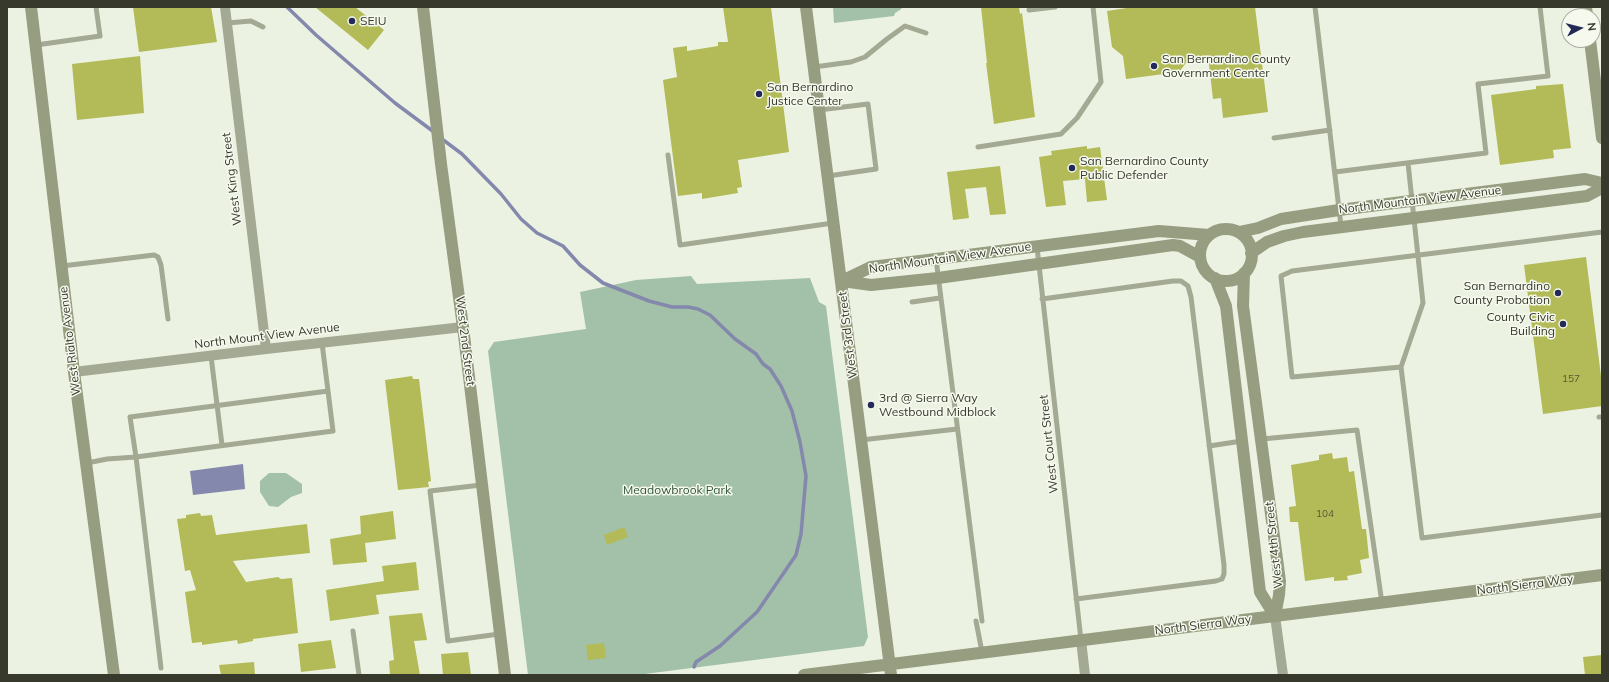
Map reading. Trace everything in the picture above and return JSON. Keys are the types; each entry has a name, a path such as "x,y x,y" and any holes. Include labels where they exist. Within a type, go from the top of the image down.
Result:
{"street":[{"name":"West Rialto Avenue","path":"31,7 74,372 114,675"},
{"name":"West King Street","path":"225,7 266,349"},
{"name":"West 2nd Street","path":"424,7 441,164 463,327 505,675"},
{"name":"West 3rd Street","path":"806,7 842,281 890,669"},
{"path":"1591,48 1602,138"},
{"name":"North Mountain View Avenue","path":"1239,232 1258,228 1281,219 1339,210 1585,179 1602,183"},
{"name":"North Mountain View Avenue","path":"1251,252 1267,242 1284,236 1341,227 1587,196 1602,188"},
{"path":"1231,229 1239,232 1247,241 1251,252 1251,262 1244,273 1232,280 1223,281 1215,278 1205,269 1200,257 1202,245 1208,235 1215,230 1231,229"},
{"name":"North Mountain View Avenue","path":"842,281 871,267 1159,231 1208,235"},
{"name":"North Mountain View Avenue","path":"842,281 871,285 938,278 1173,245 1180,246 1200,257"},
{"name":"West 4th Street","path":"1244,273 1243,306 1280,581 1275,616"},
{"name":"West 4th Street","path":"1215,278 1226,306 1260,592 1275,616"},
{"name":"North Mount View Avenue","path":"74,372 463,327"},
{"name":"North Sierra Way","path":"804,675 890,669 982,652 1602,576"},
{"path":"1275,616 1283,675"},
{"path":"1081,640 1085,675"}],"lane":[{"path":"36,44 100,36 96,7"},
{"path":"1029,10 1054,7"},
{"path":"978,147 1061,134 1077,118 1101,82 1093,7"},
{"path":"1315,7 1341,227"},
{"path":"1335,172 1486,153 1478,84 1548,76 1540,7"},
{"path":"227,23 251,21 263,27"},
{"path":"813,67 852,62 865,57 905,26 926,32"},
{"path":"819,110 868,104 876,169 828,176"},
{"path":"1274,138 1330,130"},
{"path":"668,155 680,245 834,223"},
{"path":"1408,163 1423,303 1401,367 1422,538 1602,515"},
{"path":"1401,367 1292,377 1281,276 1292,271 1602,232"},
{"name":"West Court Street","path":"1036,247 1081,640"},
{"path":"61,266 154,255 158,257 161,265 168,319"},
{"path":"936,259 982,652"},
{"path":"1042,299 1173,281 1181,281 1188,286 1191,297 1224,565 1224,574 1222,579 1216,581 1076,599"},
{"path":"912,302 940,298"},
{"path":"86,463 107,459 136,457 333,431 322,343"},
{"path":"210,356 218,406 222,445"},
{"path":"161,668 130,417 328,391"},
{"path":"861,440 957,429"},
{"path":"1261,439 1357,430 1382,603"},
{"path":"1209,446 1242,441"},
{"path":"482,484 430,491 448,640 500,633"},
{"path":"353,631 359,675"}],"green space":[{"path":"833,7 903,7 895,13 894,16 834,23"},
{"name":"Meadowbrook Park","path":"691,276 697,284 810,278 819,302 826,306 868,637 864,646 637,675 528,675 488,351 494,342 586,329 580,292 636,280"},
{"path":"269,473 286,473 302,484 302,493 291,497 278,507 269,506 260,492 260,481"}],"water":[{"path":"243,464 245,489 193,495 190,471"}],"building":[{"path":"133,7 211,7 217,42 139,52"},
{"name":"SEIU","path":"315,7 355,7 384,30 368,50"},
{"path":"723,7 771,7 789,152 738,160 742,187 737,188 738,193 702,199 702,193 678,196 663,80 677,77 673,48 687,46 687,51 718,46 718,42 728,42"},
{"path":"981,7 1019,7 1020,14 1022,13 1035,117 994,124 986,63"},
{"name":"San Bernardino County Government Center","path":"1133,7 1255,7 1268,112 1223,118 1221,98 1213,99 1208,56 1189,59 1179,72 1126,79 1123,56 1112,47 1107,11"},
{"path":"140,56 144,113 77,120 72,64"},
{"path":"1563,84 1571,148 1553,150 1554,158 1500,165 1491,95 1536,89 1536,86"},
{"name":"San Bernardino County Public Defender","path":"1087,146 1087,149 1100,147 1107,200 1087,202 1085,179 1063,181 1066,205 1046,207 1039,157 1052,155 1051,151"},
{"path":"1000,166 1006,214 990,215 986,187 965,189 969,218 953,220 947,172"},
{"name":"County Civic Building","path":"1586,257 1602,384 1602,406 1543,414 1524,265"},
{"path":"412,376 413,379 419,379 431,481 428,482 429,487 398,490 385,380"},
{"path":"1332,453 1333,459 1347,457 1349,472 1354,471 1362,529 1366,529 1369,558 1360,560 1362,573 1347,576 1348,580 1334,581 1334,577 1305,581 1298,522 1290,522 1289,507 1296,506 1291,465 1319,460 1319,455"},
{"path":"393,511 396,539 365,543 367,562 333,565 330,539 361,534 360,516"},
{"path":"200,513 201,516 212,515 216,535 307,524 310,553 233,561 246,582 278,577 281,579 292,578 298,633 253,639 253,641 238,644 237,640 202,645 202,642 192,643 185,592 196,590 190,570 185,571 177,519 186,518 186,515"},
{"path":"624,527 628,537 607,545 604,535"},
{"path":"416,562 419,590 376,595 379,614 330,621 326,590 384,581 382,566"},
{"path":"422,613 427,640 414,641 420,675 390,675 389,661 394,660 389,616"},
{"path":"331,640 336,668 301,672 298,644"},
{"path":"604,643 606,658 588,660 586,645"},
{"path":"468,652 471,675 443,675 441,654"},
{"path":"1602,655 1602,675 1585,675 1583,657"},
{"path":"254,662 255,675 221,675 219,665"}],"waterway":[{"path":"287,7 316,35 395,103 434,132"},
{"path":"442,139 462,154 501,194 521,219 537,233 563,246 580,265 603,283 649,301 672,307 688,307 698,309 710,315 735,339 756,354 763,364 770,369 781,386 792,411 800,442 806,476 801,534 796,555 757,612 720,646 696,662 694,667"}],"place":[{"name":"SEIU","path":"352,21"},
{"name":"San Bernardino County Government Center","path":"1154,66"},
{"name":"San Bernardino Justice Center","path":"759,94"},
{"name":"San Bernardino County Public Defender","path":"1072,168"},
{"name":"San Bernardino County Probation","path":"1558,293"},
{"name":"County Civic Building","path":"1563,324"},
{"name":"3rd @ Sierra Way Westbound Midblock","path":"871,405"}]}
